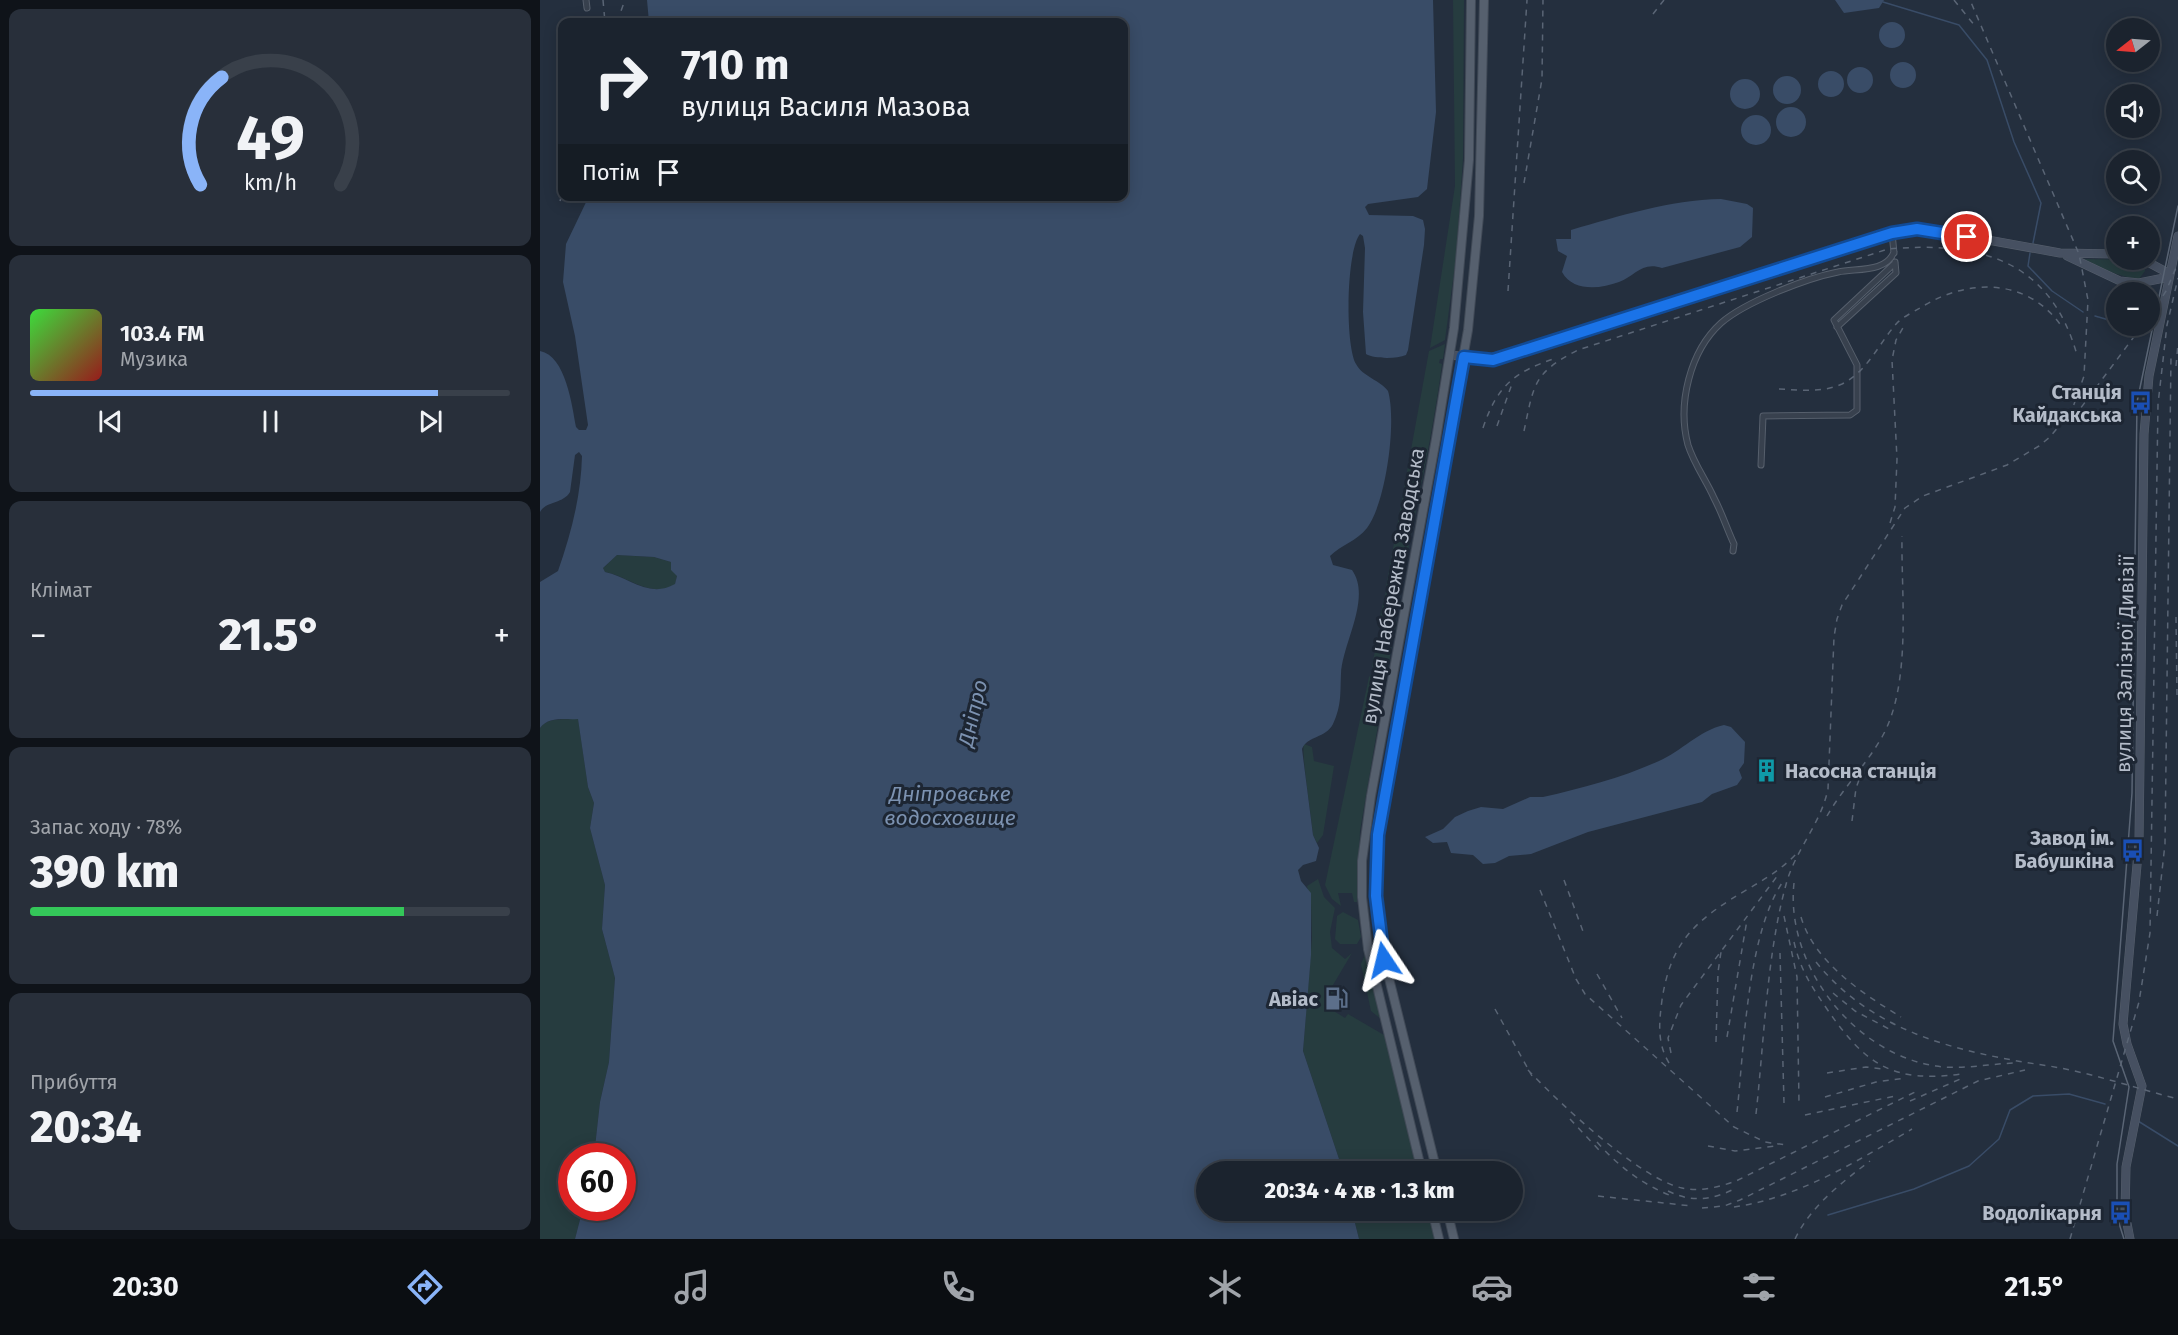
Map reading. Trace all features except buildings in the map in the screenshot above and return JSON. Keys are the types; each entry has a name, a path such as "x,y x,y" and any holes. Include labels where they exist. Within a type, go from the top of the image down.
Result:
{"main road":[{"name":"вулиця Набережна Заводська","path":"1419,1161 1368,949 1363,915 1362,861 1371,796 1450,355 1466,215 1471,0"},
{"name":"вулиця Набережна Заводська","path":"1434,1161 1382,946 1375,879 1384,797 1464,357 1479,216 1484,0"},
{"path":"1435,1221 1440,1239"},
{"path":"1450,1221 1454,1239"}],"street":[{"path":"586,0 587,8"},
{"path":"1450,355 1493,360 1892,233 1927,229 2060,253 2106,254"},
{"path":"1761,465 1763,417 1850,415 1857,410 1857,365 1837,327 1896,273 1892,233"},
{"name":"вулиця Залізної Дивізії","path":"2131,1239 2127,1230 2126,1167 2142,1079 2124,1036 2124,1011 2139,842 2146,405 2178,236"},
{"path":"1734,551 1734,544 1715,500 1691,452 1685,422 1685,398 1691,371 1704,343 1722,323 1744,308 1836,272 1882,266 1891,260 1894,252"},
{"path":"2060,253 2120,281 2131,283 2170,276"},
{"path":"2160,270 2170,276"}],"green space":[{"path":"1453,0 1464,0 1463,159 1456,257 1445,340 1430,348 1455,186"},
{"path":"2084,259 2106,259 2106,270"},
{"path":"2107,270 2145,271 2139,279"},
{"path":"1445,344 1443,359 1440,359 1439,363 1442,364 1433,421 1400,590 1386,587 1429,351"},
{"path":"617,555 654,557 671,562 677,576 675,585 657,589 648,588 605,572 603,568"},
{"path":"1386,591 1392,593 1389,613 1386,614 1385,620 1379,621"},
{"path":"1397,621 1394,634 1378,627 1379,623"},
{"path":"1378,635 1393,638 1388,669 1385,671 1374,669 1372,666"},
{"path":"1373,673 1384,674 1386,678 1360,831 1357,902 1354,902 1352,893 1338,893 1341,906 1332,899 1325,885 1369,677"},
{"path":"578,718 588,787 594,803 590,828 605,885 602,929 615,978 609,1062 600,1102 595,1143 558,1143 558,1221 580,1221 575,1239 540,1239 540,728 552,720"},
{"path":"1304,744 1312,747 1314,761 1334,766 1323,835 1317,843 1313,835 1305,773"},
{"path":"1318,879 1324,897 1335,908 1330,932 1332,948 1345,959 1352,953 1330,990 1333,993 1324,1005 1345,1018 1348,1014 1384,1035 1416,1161 1340,1161 1303,1051 1312,938 1311,904 1307,886"},
{"path":"1343,912 1358,920 1361,937 1357,944 1340,944 1335,939 1337,916"},
{"path":"1365,955 1381,1019 1371,1011 1361,964"},
{"path":"1354,1221 1430,1221 1435,1239 1359,1239"}],"water":[{"name":"Дніпровське водосховище","path":"647,0 1433,0 1436,112 1427,189 1418,197 1368,204 1365,207 1369,215 1413,216 1423,220 1424,245 1408,350 1406,355 1391,358 1366,354 1363,312 1365,248 1363,236 1360,234 1355,244 1350,278 1350,338 1356,364 1388,391 1391,422 1388,461 1380,500 1367,528 1330,556 1333,565 1352,570 1357,581 1358,607 1343,662 1336,717 1330,729 1308,742 1302,749 1313,835 1319,848 1316,861 1303,865 1298,870 1301,881 1311,893 1311,955 1303,1051 1340,1161 1196,1161 1196,1221 1354,1221 1359,1239 575,1239 580,1221 636,1221 636,1143 595,1143 600,1102 609,1062 615,978 602,929 605,885 590,828 594,803 588,787 578,719 553,720 540,728 540,582 558,571 563,557 577,500 582,456 579,452 575,455 570,492 567,496 546,506 540,512 540,351 549,355 562,372 570,395 576,427 579,430 586,430 588,425 575,336 563,282 566,244 587,201 1128,201 1128,18 649,18","holes":["617,555 654,557 671,562 671,570 677,576 675,584 656,589 639,586 605,572 603,568"]},
{"path":"1835,0 1884,0 1879,8 1844,13"},
{"path":"1892,22 1901,26 1905,35 1901,44 1892,48 1883,44 1879,35 1883,26"},
{"path":"1903,62 1912,66 1916,75 1912,84 1903,88 1894,84 1890,75 1894,66"},
{"path":"1860,67 1869,71 1873,80 1869,89 1860,93 1851,89 1847,80 1851,71"},
{"path":"1831,71 1840,75 1844,84 1840,93 1831,97 1822,93 1818,84 1822,75"},
{"path":"1787,76 1797,80 1801,90 1797,100 1787,104 1777,100 1773,90 1777,80"},
{"path":"1745,79 1751,80 1759,88 1759,100 1751,108 1745,109 1739,108 1731,100 1730,94 1731,88 1739,80"},
{"path":"1791,107 1797,108 1805,116 1805,128 1797,136 1791,137 1785,136 1777,128 1776,122 1777,116 1785,108"},
{"path":"1756,115 1762,116 1770,124 1770,136 1762,144 1756,145 1750,144 1742,136 1741,130 1742,124 1750,116"},
{"path":"1721,199 1747,204 1753,208 1752,237 1740,247 1662,268 1649,266 1619,282 1604,286 1580,286 1573,283 1562,272 1567,256 1558,251 1556,239 1571,239 1571,230 1626,214 1683,202"},
{"path":"1724,725 1731,727 1745,742 1744,763 1739,770 1742,778 1737,785 1712,794 1702,802 1588,832 1531,854 1509,856 1495,863 1483,864 1473,855 1451,853 1447,842 1433,843 1425,837 1443,829 1455,817 1468,811 1481,807 1503,809 1530,797 1558,794 1630,773 1667,757 1698,736"}],"waterway":[{"path":"1883,2 1959,25 1987,60 2014,142 2041,203 2033,243"},
{"path":"2030,253 2028,266 2052,291 2083,312"},
{"path":"2095,316 2106,319"},
{"path":"1828,1215 1914,1189 1969,1166 1999,1139 2010,1110 2033,1096 2069,1094 2105,1104"},
{"path":"2138,1121 2178,1146"}],"tram line":[{"path":"2124,1239 2117,1217 2117,1164 2129,1087 2113,1041 2132,793 2137,402 2178,206"}],"railway":[{"path":"603,0 605,18"},
{"path":"618,18 625,0"},
{"path":"1508,291 1527,0"},
{"path":"1524,183 1542,79 1543,0"},
{"path":"1653,14 1664,0"},
{"path":"1954,0 1975,26"},
{"path":"1756,1114 1767,996 1780,908 1791,869 1820,813 1828,789 1834,637 1842,605 1905,508 1923,496 2007,465 2039,446 2050,437 2072,410 2084,376 2088,300 2079,254 1970,0"},
{"path":"1524,431 1530,402 1538,382 1552,366 1578,350 1888,249 1921,247 1952,249 1981,254 2006,263 2029,277 2049,297 2065,323 2077,355"},
{"path":"2160,300 2178,263"},
{"path":"2070,1239 2139,1002 2150,933 2158,404 2167,325 2178,278"},
{"path":"1779,389 1819,390 1842,384 1859,372 1899,321 1938,298 1957,291 1977,288 2015,291 2032,299 2048,311 2062,327"},
{"path":"1890,523 1895,507 1897,459 1892,360 1896,340 1904,326"},
{"path":"2074,417 2135,336"},
{"path":"2176,366 2178,344"},
{"path":"2157,916 2165,844 2171,355"},
{"path":"1483,428 1494,401 1509,382 1529,369 1556,358"},
{"path":"1497,426 1513,381"},
{"path":"1827,816 1882,737 1898,692 1903,639 1902,536"},
{"path":"2176,617 2177,695"},
{"path":"1852,821 1856,788 1862,772"},
{"path":"1669,1063 1662,1048 1660,1017 1666,979 1680,946 1701,921 1773,873 1796,854"},
{"path":"1671,1053 1668,1038 1681,1005 1778,875"},
{"path":"1564,880 1584,934"},
{"path":"1737,1112 1754,962 1770,905 1782,883"},
{"path":"1794,883 1794,914 1801,944 1813,974 1831,1001 1853,1024 1878,1044 1906,1058 1936,1066 1965,1067 2014,1063"},
{"path":"1540,890 1576,979 1585,994 1734,1127 1765,1142 1786,1145"},
{"path":"1784,916 1797,977 1799,1103"},
{"path":"1801,917 1807,933 1828,962 1856,987 1901,1017"},
{"path":"1727,1037 1747,920"},
{"path":"1794,942 1804,971 1817,995 1843,1031 1870,1058 1884,1067 1917,1076 1961,1074"},
{"path":"1716,1042 1718,972 1721,952"},
{"path":"1780,953 1784,1103"},
{"path":"1816,962 1839,987 1865,1007 1892,1023 1922,1036 1984,1054 2065,1069 2178,1099"},
{"path":"1597,974 1622,1018"},
{"path":"1833,993 1855,1011 1891,1030"},
{"path":"1495,1009 1532,1076"},
{"path":"1827,1073 1866,1067 1882,1069"},
{"path":"1528,1070 1600,1138 1644,1170 1665,1182 1689,1189 1709,1188 1736,1181 1917,1091"},
{"path":"1702,1208 1724,1206 1740,1200 1978,1081 2025,1070"},
{"path":"1910,1101 1965,1077"},
{"path":"1825,1097 1876,1082 1906,1078"},
{"path":"1805,1115 1895,1096"},
{"path":"1570,1119 1599,1150"},
{"path":"1734,1207 1781,1196 1804,1187 1912,1129"},
{"path":"1597,1142 1632,1174 1674,1197"},
{"path":"1708,1146 1735,1151 1775,1146"},
{"path":"1795,1239 1818,1206 1870,1161"},
{"path":"1668,1191 1686,1197 1702,1198 1719,1195 1736,1188"},
{"path":"1598,1196 1692,1206"}],"place":[{"name":"Станція Кайдакська","path":"2140,403"},
{"name":"Насосна станція","path":"1767,771"},
{"name":"Завод ім. Бабушкіна","path":"2132,850"},
{"name":"Авіас","path":"1336,999"},
{"name":"Водолікарня","path":"2120,1213"}],"route":[{"path":"1384,960 1377,915 1375,879 1378,835 1464,357 1493,360 1892,233 1927,229 1967,237"}],"water label":[{"name":"Дніпро","path":"973,713"}]}
